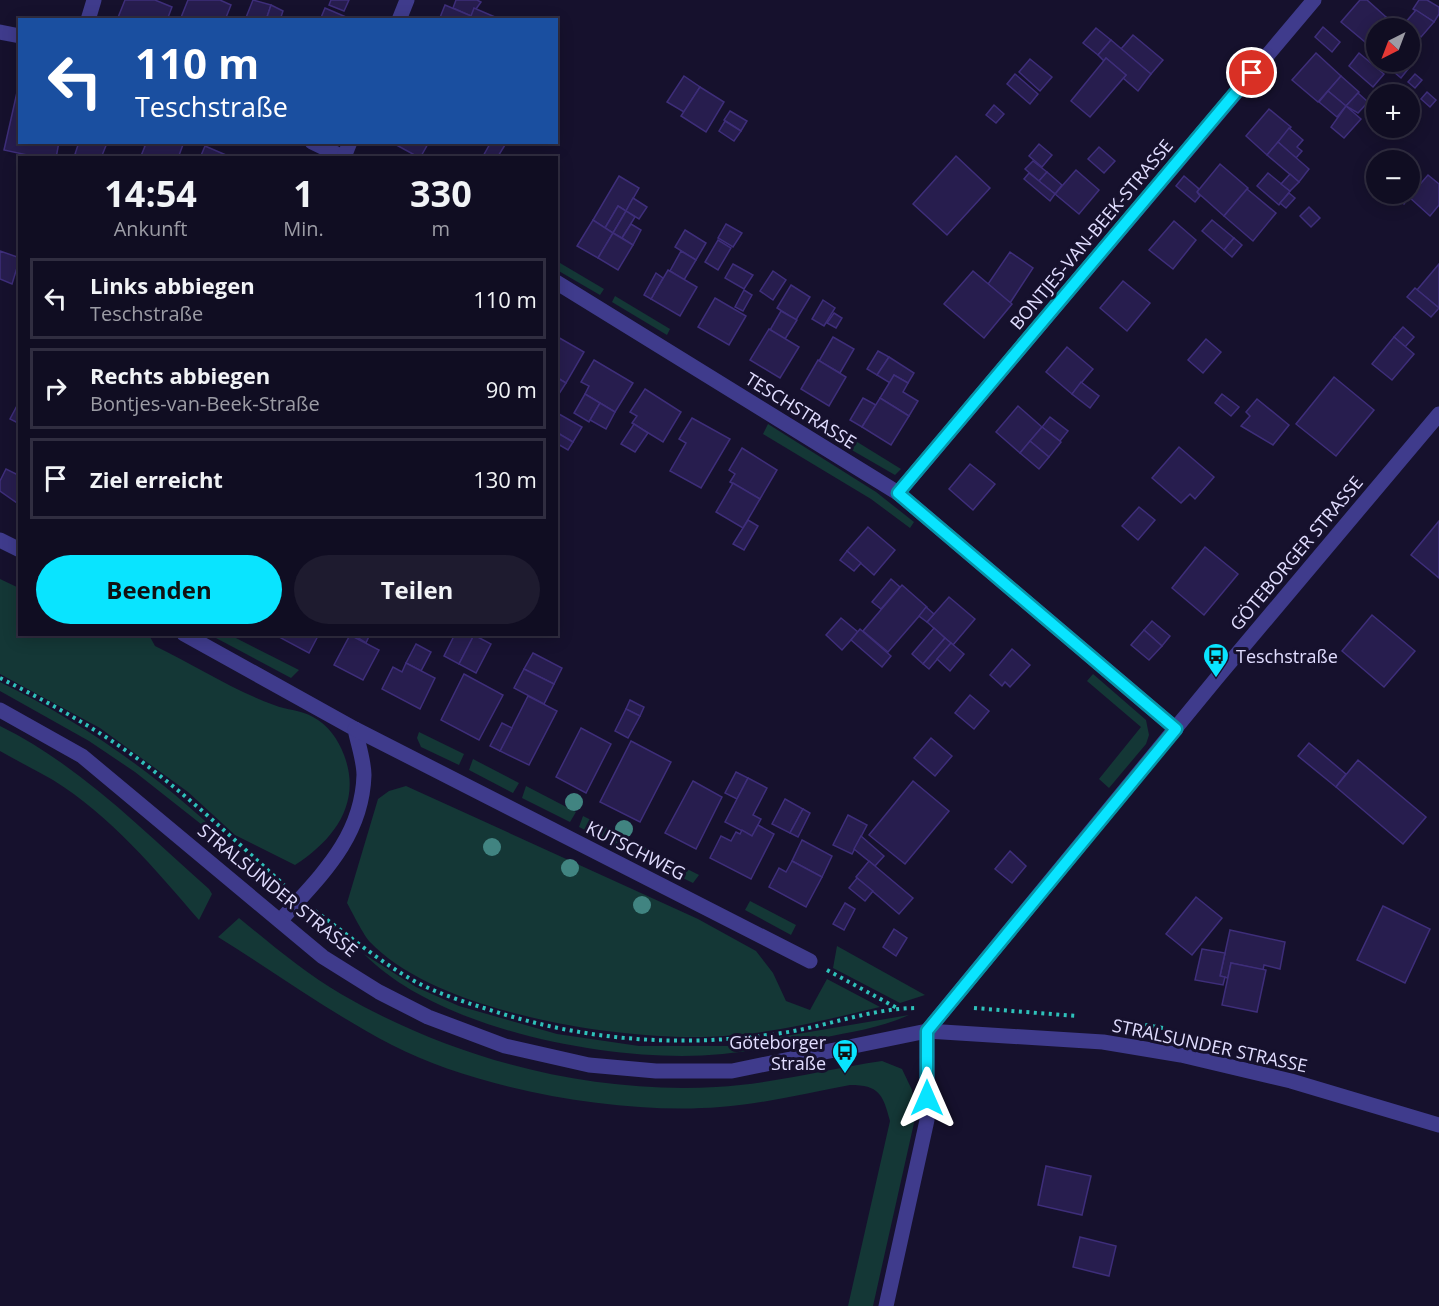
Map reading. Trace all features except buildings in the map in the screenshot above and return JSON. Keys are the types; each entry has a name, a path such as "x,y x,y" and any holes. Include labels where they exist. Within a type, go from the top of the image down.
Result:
{"street":[{"path":"89,18 94,0"},
{"path":"400,18 407,0"},
{"name":"BONTJES-VAN-BEEK-STRASSE","path":"898,493 1314,0"},
{"path":"0,32 18,36"},
{"path":"319,144 346,152"},
{"name":"TESCHSTRASSE","path":"558,283 898,493 1176,729"},
{"name":"GÖTEBORGER STRASSE","path":"927,1031 1439,414"},
{"path":"0,540 18,549"},
{"name":"KUTSCHWEG","path":"188,636 355,729 810,961"},
{"name":"STRALSUNDER STRASSE","path":"0,710 82,756 323,957 379,992 428,1017 505,1046 589,1065 656,1071 732,1071 927,1031 1103,1041 1181,1055 1291,1081 1439,1125"},
{"path":"280,921 345,846 359,812 364,774 355,729"},
{"path":"886,1306 927,1120 927,1031"}],"path":[{"path":"0,678 39,697 144,763 185,796 300,899 355,941 416,982 508,1016 600,1037 686,1043 778,1034 897,1008 810,961"}],"green space":[{"path":"560,263 604,289 600,295 558,271"},
{"path":"615,296 670,329 667,335 612,302"},
{"path":"768,424 876,492 914,522 910,528 871,499 763,434"},
{"path":"854,440 901,469 895,475 850,449"},
{"path":"0,579 18,588 18,636 130,636 134,638 135,636 150,636 155,646 229,685 274,705 304,713 318,720 332,733 344,755 349,772 350,788 347,804 333,831 309,855 295,865 235,835 188,792 100,728 0,674"},
{"path":"215,636 232,636 299,670 291,678"},
{"path":"1093,674 1146,720 1149,735 1146,744 1109,788 1099,779 1141,727 1087,681"},
{"path":"0,682 65,717 127,758 185,803 239,854 135,772 89,741 0,691"},
{"path":"0,726 57,760 110,800 209,889 212,894 199,920 131,844 94,810 53,780 0,751"},
{"path":"419,732 464,754 459,765 421,747 417,738"},
{"path":"473,759 519,783 513,793 469,770"},
{"path":"406,786 698,919 756,951 773,973 786,1001 810,1010 827,979 880,1007 763,1032 684,1037 588,1028 536,1019 440,988 401,967 370,942 347,903 378,799 389,791"},
{"path":"526,786 576,812 570,822 522,798"},
{"path":"583,816 633,841 628,851 579,827"},
{"path":"640,845 699,875 693,883 636,855"},
{"path":"750,901 796,925 791,935 745,910"},
{"path":"239,918 315,977 384,1017 475,1054 522,1068 619,1085 667,1088 758,1083 882,1061 902,1069 912,1090 916,1114 873,1306 848,1306 890,1121 882,1098 874,1089 850,1085 752,1103 681,1108 596,1103 508,1087 427,1061 392,1045 326,1007 218,937"},
{"path":"837,946 925,995 900,1003 833,968"},
{"path":"364,954 416,987 459,1006 557,1034 639,1046 727,1046 909,1015 854,1032 734,1053 699,1056 643,1055 557,1042 512,1032 470,1017 429,1000 394,979"}],"place":[{"name":"Teschstraße","path":"1216,679"},
{"name":"Göteborger Straße","path":"845,1075"}],"route":[{"path":"927,1098 927,1031 1176,729 898,493 1252,73"}]}
